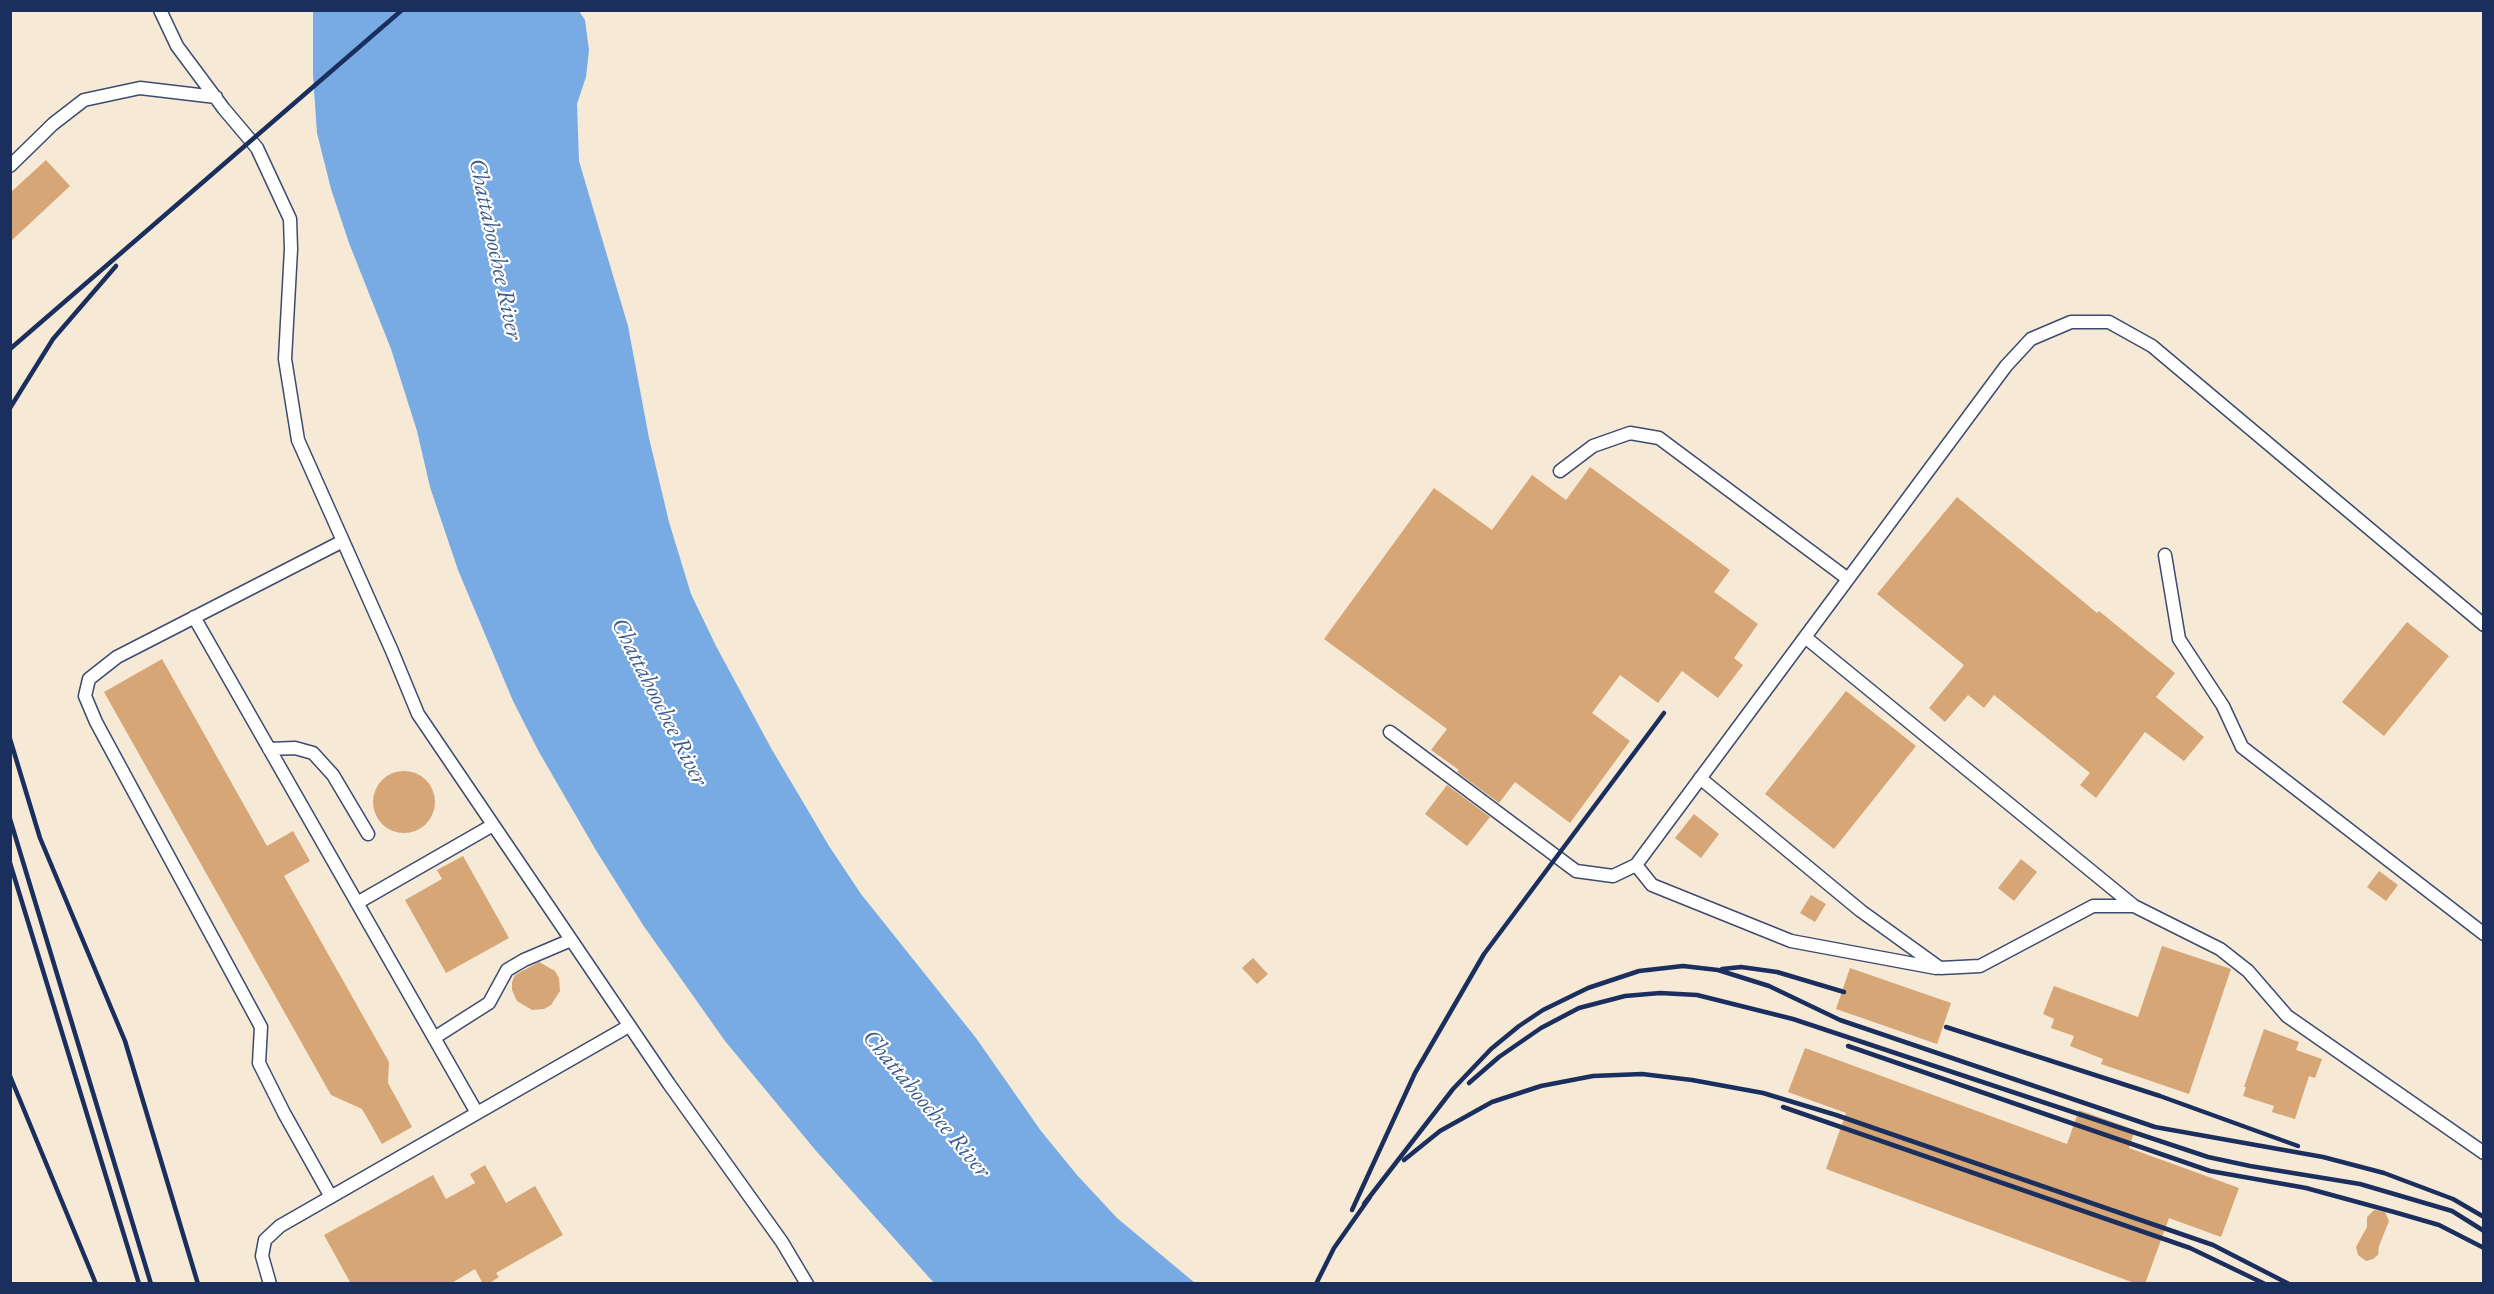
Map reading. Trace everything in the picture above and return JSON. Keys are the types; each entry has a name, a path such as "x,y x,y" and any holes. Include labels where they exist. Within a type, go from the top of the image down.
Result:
{"lane":[{"path":"160,10 177,46 257,148 290,219 291,249 285,359 298,440 418,714 629,1026 782,1242 807,1284"},
{"path":"10,166 53,124 84,100 140,88 216,98"},
{"path":"1390,732 1576,871 1613,876 1636,865 2006,366 2031,339 2071,322 2109,322 2152,346 2484,625"},
{"path":"1560,471 1593,446 1630,433 1659,438 1848,579"},
{"path":"331,1197 259,1063 261,1027 96,723 85,696 89,679 117,657 343,540"},
{"path":"2165,555 2179,639 2223,706 2242,747 2484,934"},
{"path":"194,617 477,1113"},
{"path":"1805,637 2134,906 2220,949 2248,971 2287,1016 2484,1153"},
{"path":"269,749 295,748 314,753 333,775 368,834"},
{"path":"1700,778 1861,910 1940,968"},
{"path":"357,903 493,825"},
{"path":"1636,865 1652,885 1791,941 1940,968 1980,966 2093,906 2134,906"},
{"path":"434,1038 489,1003 507,970 524,960 571,940"},
{"path":"270,1284 262,1256 265,1240 280,1226 629,1026"}],"water":[{"name":"Chattahoochee River","path":"313,11 579,11 585,20 589,50 586,77 577,104 579,161 628,326 649,438 669,522 691,594 716,646 771,748 829,846 861,894 976,1038 1041,1131 1077,1175 1117,1218 1195,1283 934,1283 817,1152 725,1041 643,925 597,852 539,752 513,701 458,570 430,487 417,431 391,349 349,243 331,189 317,133 313,75"}],"building":[{"path":"46,160 70,186 10,242 10,193"},
{"path":"1590,467 1730,570 1714,592 1758,624 1734,658 1743,665 1718,698 1682,671 1658,703 1620,675 1592,713 1630,741 1570,823 1515,782 1499,803 1457,772 1459,770 1431,750 1447,729 1324,639 1434,488 1492,530 1532,475 1566,500"},
{"path":"1957,497 2097,613 2099,611 2175,673 2156,697 2204,737 2184,761 2145,732 2096,798 2080,785 2090,773 1994,695 1984,708 1968,695 1945,722 1929,708 1964,665 1877,594"},
{"path":"2407,622 2449,656 2384,736 2342,702"},
{"path":"162,659 267,846 293,831 310,861 284,876 389,1062 388,1083 412,1127 382,1144 362,1109 331,1095 104,692"},
{"path":"1846,691 1916,746 1834,849 1765,794"},
{"path":"404,771 416,773 426,780 433,790 435,802 433,814 426,824 416,831 404,833 392,831 382,824 375,814 373,802 375,790 382,780 392,773"},
{"path":"1447,785 1490,817 1467,846 1425,814"},
{"path":"1694,814 1719,834 1701,858 1675,838"},
{"path":"463,856 509,938 446,973 405,900 442,879 437,870"},
{"path":"2021,859 2037,872 2014,901 1998,888"},
{"path":"2379,871 2398,885 2386,901 2367,887"},
{"path":"1811,895 1826,904 1815,922 1800,913"},
{"path":"2162,946 2231,969 2189,1094 2101,1064 2103,1059 2070,1046 2074,1036 2051,1028 2054,1019 2043,1014 2054,986 2138,1017"},
{"path":"1253,958 1268,974 1257,984 1242,968"},
{"path":"539,962 555,971 559,978 560,991 551,1005 544,1009 532,1010 517,1001 512,990 512,982 515,975"},
{"path":"1850,968 1951,1003 1937,1044 1836,1009"},
{"path":"2264,1029 2299,1042 2296,1050 2322,1059 2315,1078 2309,1076 2295,1119 2272,1112 2274,1106 2243,1096"},
{"path":"1805,1048 2067,1144 2079,1110 2135,1130 2129,1148 2239,1188 2221,1237 2169,1218 2145,1284 2137,1284 1826,1169 1846,1113 1788,1092"},
{"path":"485,1165 506,1203 535,1186 563,1235 496,1273 499,1277 488,1284 483,1284 475,1269 450,1284 351,1284 324,1235 433,1175 446,1199 475,1183 470,1174"},
{"path":"2374,1210 2385,1212 2389,1221 2379,1246 2378,1255 2366,1261 2358,1255 2356,1247 2367,1227 2367,1217"}],"railway":[{"path":"10,349 402,10"},
{"path":"10,408 53,339 116,266"},
{"path":"1352,1210 1415,1073 1484,954 1664,713"},
{"path":"10,739 40,838 125,1041 198,1284"},
{"path":"10,819 151,1284"},
{"path":"10,863 139,1284"},
{"path":"1364,1204 1453,1089 1491,1049 1519,1026 1543,1010 1588,988 1639,971 1683,966 1718,970 1769,986 1840,1020 2155,1127 2323,1157 2384,1173 2453,1199 2484,1217"},
{"path":"1722,969 1741,967 1777,972 1844,992"},
{"path":"1469,1083 1499,1057 1541,1028 1579,1008 1625,996 1660,993 1697,995 1793,1019 2208,1157 2360,1184 2452,1211 2484,1231"},
{"path":"1946,1027 2160,1096 2298,1146"},
{"path":"1848,1046 2210,1171 2306,1188 2394,1212 2439,1225 2484,1248"},
{"path":"1404,1160 1440,1131 1492,1102 1541,1086 1593,1076 1642,1074 1692,1080 1763,1093 1836,1115 2213,1245 2289,1284"},
{"path":"10,1076 96,1284"},
{"path":"1783,1107 2190,1248 2265,1284"},
{"path":"1316,1284 1334,1248 1370,1197"}]}
